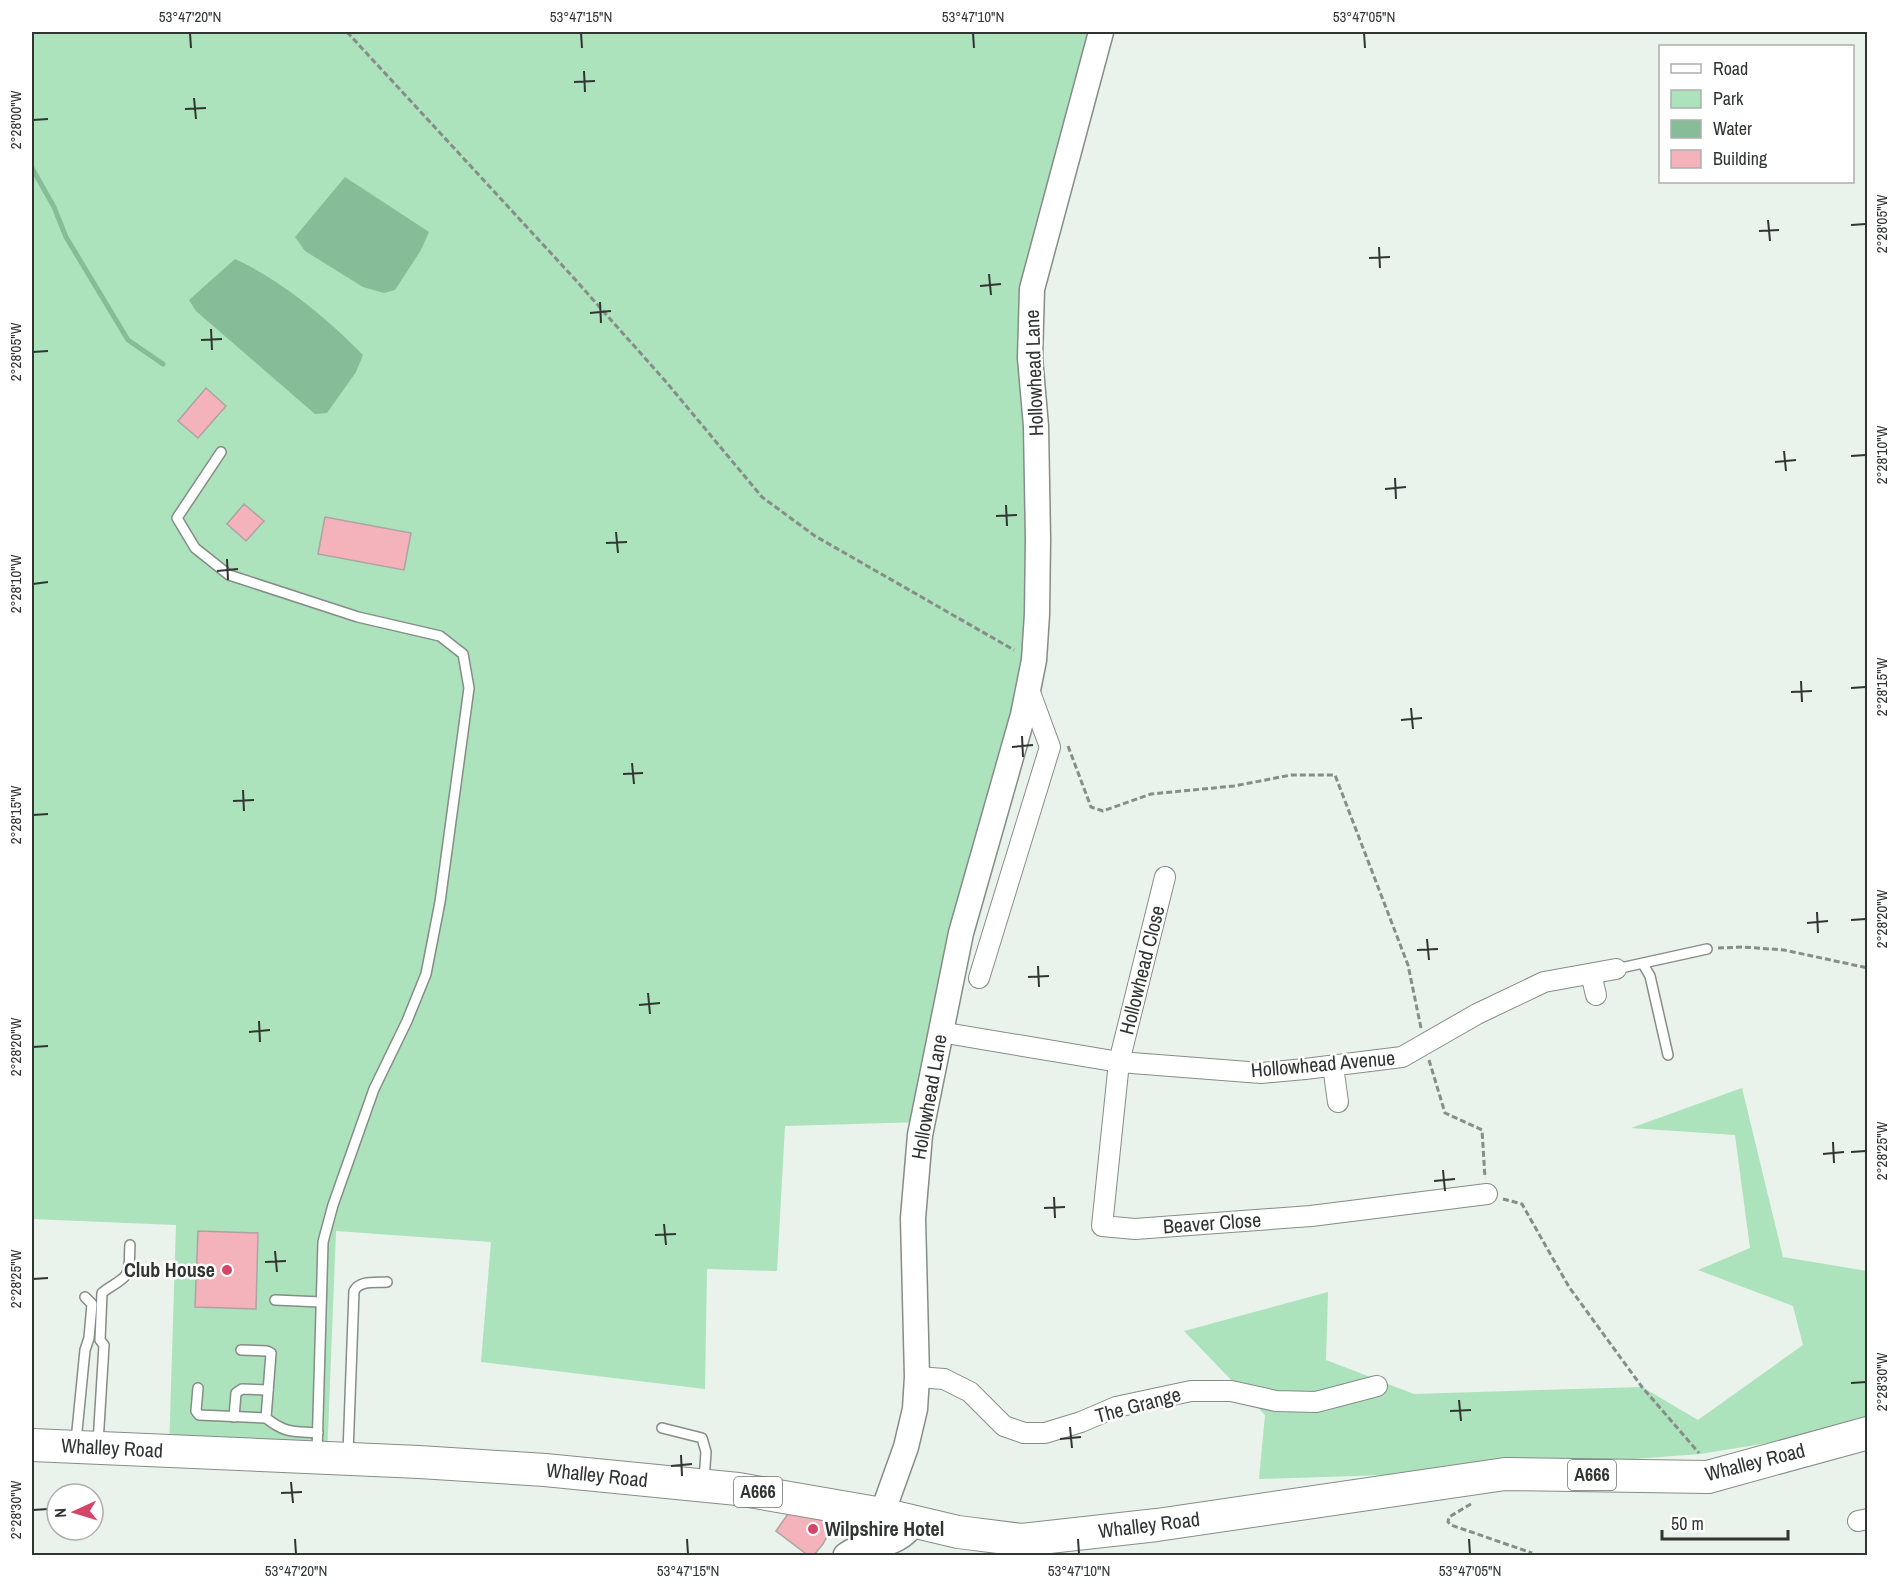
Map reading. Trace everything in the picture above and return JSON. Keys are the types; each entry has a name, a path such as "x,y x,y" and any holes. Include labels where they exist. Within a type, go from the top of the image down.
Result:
{"highway":[{"name":"Whalley Road","path":"32,1445 327,1450 704,1485 882,1514 958,1532 1022,1540 1157,1525 1505,1474 1707,1477 1868,1432"}],"main road":[{"path":"847,1556 897,1538 907,1531 913,1521"}],"street":[{"name":"Hollowhead Lane","path":"882,1514 906,1448 915,1409 917,1377 913,1218 920,1135 961,933 1023,715 1034,660 1038,539 1036,426 1030,358 1032,289 1101,32"},
{"path":"979,978 1050,747 1028,687"},
{"name":"Hollowhead Close","path":"1119,1062 1165,877"},
{"name":"Hollowhead Avenue","path":"940,1032 1119,1062 1261,1073 1402,1057 1477,1014 1544,982 1616,969"},
{"path":"1591,974 1596,995"},
{"name":"Beaver Close","path":"1119,1062 1102,1226 1134,1229 1311,1216 1486,1194"},
{"path":"1333,1066 1338,1102"},
{"name":"The Grange","path":"917,1377 944,1378 970,1392 1004,1426 1024,1433 1045,1433 1081,1422 1116,1407 1191,1391 1232,1391 1276,1401 1316,1402 1377,1386"}],"lane":[{"path":"220,452 177,518 195,548 229,575 357,617 441,636 463,654 469,688 440,902 426,974 407,1021 374,1089 333,1205 323,1242 321,1302 327,1450"},
{"path":"1616,969 1707,949"},
{"path":"1642,964 1650,976 1668,1055"},
{"path":"86,1447 104,1345 100,1340 102,1293 128,1272 130,1245"},
{"path":"327,1450 354,1291 362,1283 387,1282"},
{"path":"86,1297 92,1304 90,1338 85,1350 86,1447"},
{"path":"275,1300 321,1302"},
{"path":"241,1350 271,1353 266,1418"},
{"path":"198,1388 196,1411 199,1415 266,1418 279,1428 327,1450"},
{"path":"234,1417 236,1392 242,1389 268,1390"},
{"path":"662,1428 702,1438 706,1452 704,1485"}],"path":[{"path":"347,32 580,285 667,383 762,497 815,536 994,640 1034,660"},
{"path":"1067,742 1091,807 1103,811 1151,794 1234,786 1291,775 1335,775 1408,965 1424,1044 1445,1113 1482,1130 1486,1194 1522,1204 1569,1287 1642,1387 1700,1454 1707,1477"},
{"path":"1707,949 1743,947 1784,950 1868,968"},
{"path":"1476,1478 1472,1503 1449,1517 1448,1521 1451,1526 1532,1554"}],"green space":[{"path":"32,32 1101,32 1032,289 1037,614 923,1122 785,1126 777,1271 707,1269 705,1389 481,1362 491,1242 336,1231 327,1458 169,1451 176,1225 32,1219"},
{"path":"1742,1088 1783,1257 1867,1271 1867,1427 1700,1454 1448,1473 1259,1479 1265,1415 1184,1331 1328,1292 1326,1360 1414,1394 1642,1387 1698,1420 1803,1345 1793,1306 1698,1270 1750,1248 1735,1135 1631,1128"}],"water":[{"path":"345,177 429,232 421,250 395,290 384,293 363,287 305,251 295,237"},
{"path":"235,259 303,301 363,355 356,372 327,413 315,414 196,311 189,300"}],"building":[{"path":"206,388 226,406 198,438 178,421"},
{"path":"244,504 264,521 246,541 227,524"},
{"path":"325,517 411,533 404,570 318,554"},
{"name":"Club House","path":"198,1231 258,1233 256,1309 195,1307"},
{"path":"806,1510 834,1523 823,1544 813,1556 809,1556 776,1531 790,1511"}],"waterway":[{"path":"32,168 54,207 66,237 128,340 163,364"}],"place":[{"name":"Club House","path":"227,1270"},
{"name":"Wilpshire Hotel","path":"813,1529"}]}
